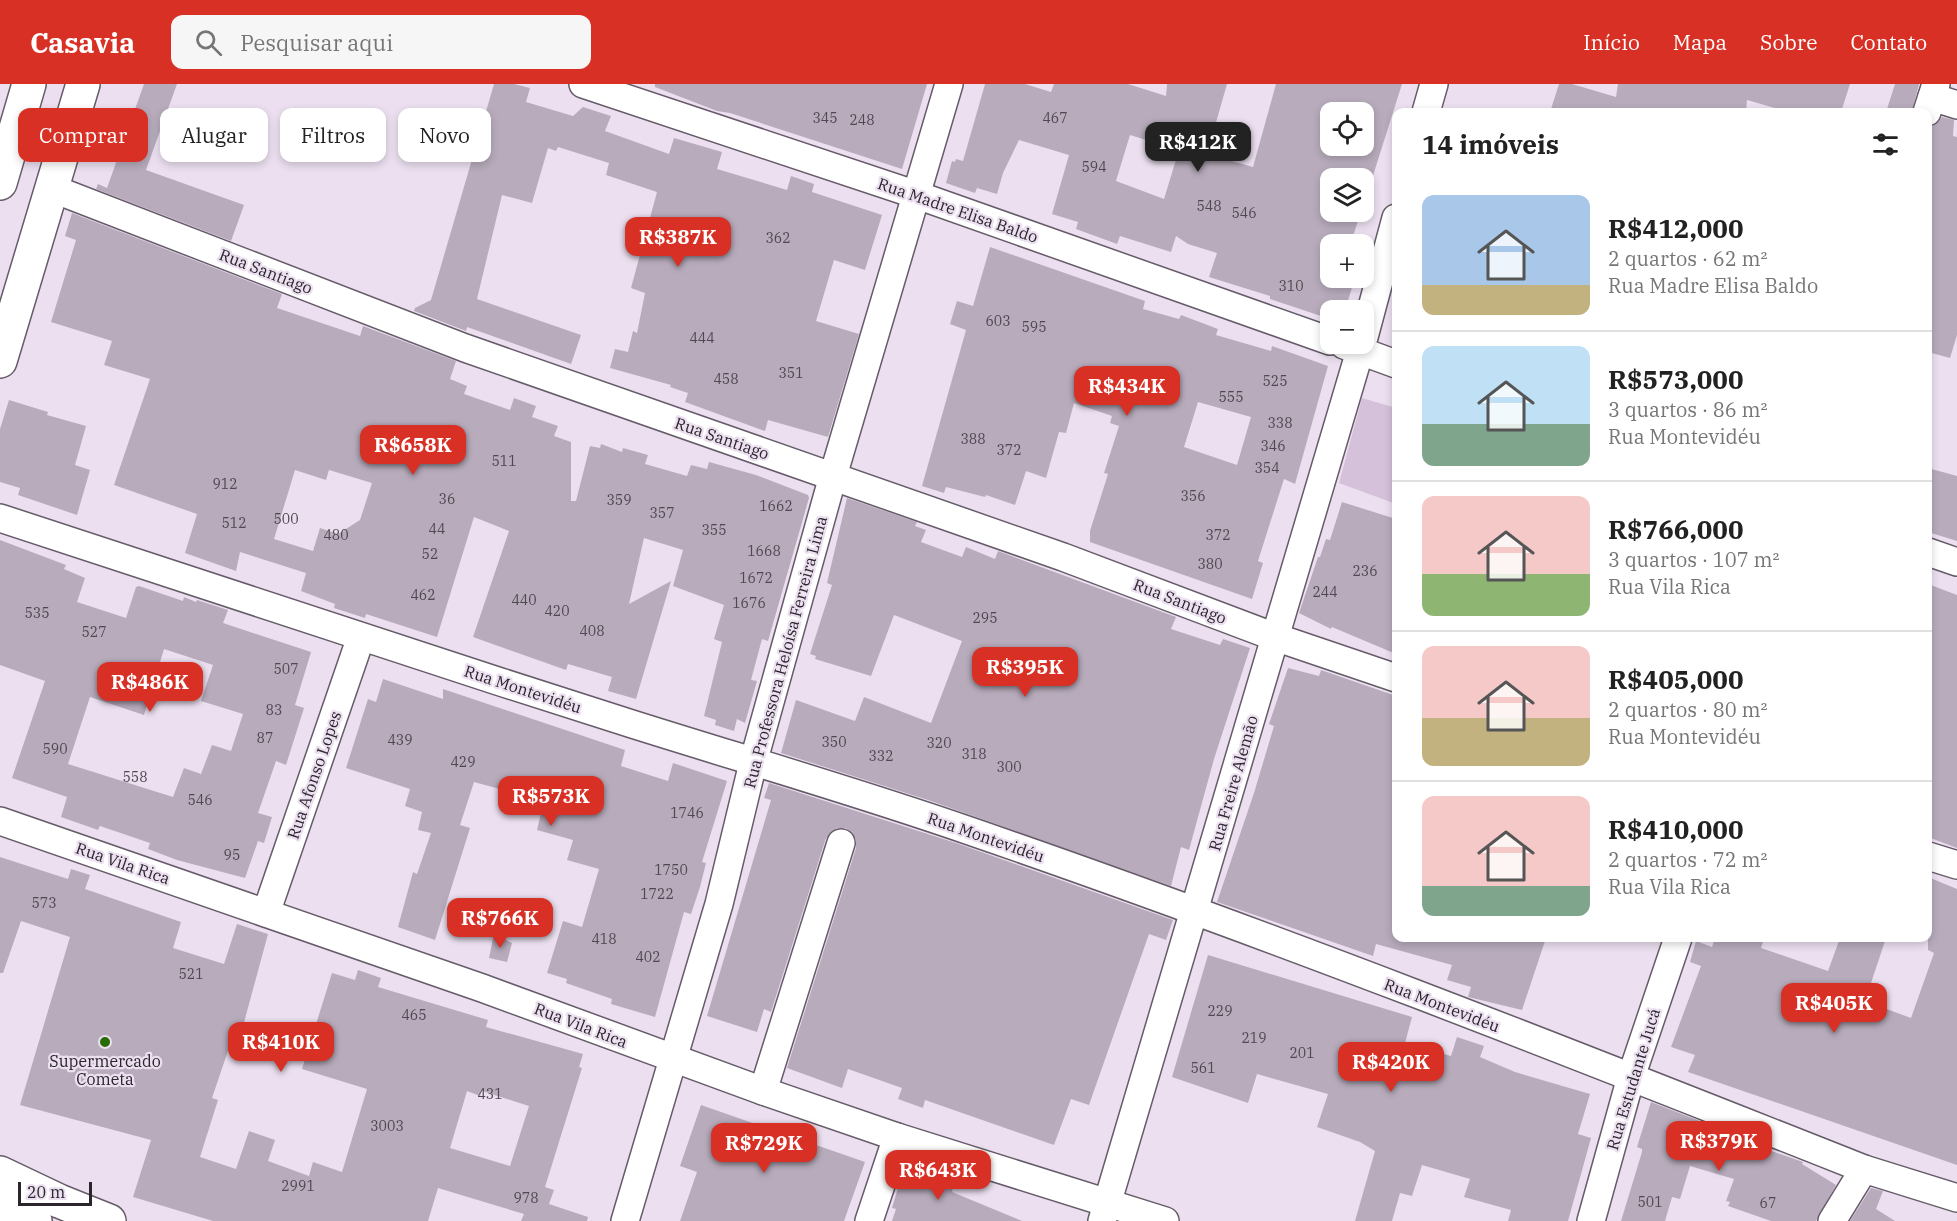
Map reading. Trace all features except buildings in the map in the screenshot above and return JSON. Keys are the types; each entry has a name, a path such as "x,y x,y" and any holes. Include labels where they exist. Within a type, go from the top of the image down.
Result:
{"main road":[{"path":"1,176 29,84"},
{"path":"0,361 83,84"},
{"path":"0,1173 59,1201 109,1221"},
{"path":"0,1206 35,1221"}],"street":[{"name":"Rua Madre Elisa Baldo","path":"583,84 917,195 1320,337"},
{"name":"Rua Professora Heloísa Ferreira Lima","path":"625,1221 719,904 753,763 833,476 949,84"},
{"path":"1427,108 1434,84"},
{"path":"1931,98 1957,105"},
{"name":"Rua Santiago","path":"51,188 465,348 1063,557 1275,636 1392,677"},
{"name":"Rua Freire Alemão","path":"1370,300 1392,231"},
{"path":"1374,353 1392,362"},
{"name":"Rua Freire Alemão","path":"1105,1212 1275,636 1353,354"},
{"name":"Rua Montevidéu","path":"0,518 753,763 860,793 1195,910 1864,1169 1957,1198"},
{"path":"1932,553 1957,562"},
{"name":"Rua Afonso Lopes","path":"266,913 361,637"},
{"name":"Rua Vila Rica","path":"0,820 482,988 672,1059 1105,1212 1165,1221"},
{"path":"763,1091 841,843"},
{"path":"1932,857 1957,865"},
{"name":"Rua Estudante Jucá","path":"1590,1221 1631,1077 1676,942"},
{"path":"869,1221 897,1137"},
{"path":"1832,1221 1864,1169"}],"shaded area":[{"path":"1362,398 1392,407 1392,503 1339,483"}],"place":[{"name":"Supermercado Cometa","path":"105,1042"}]}
